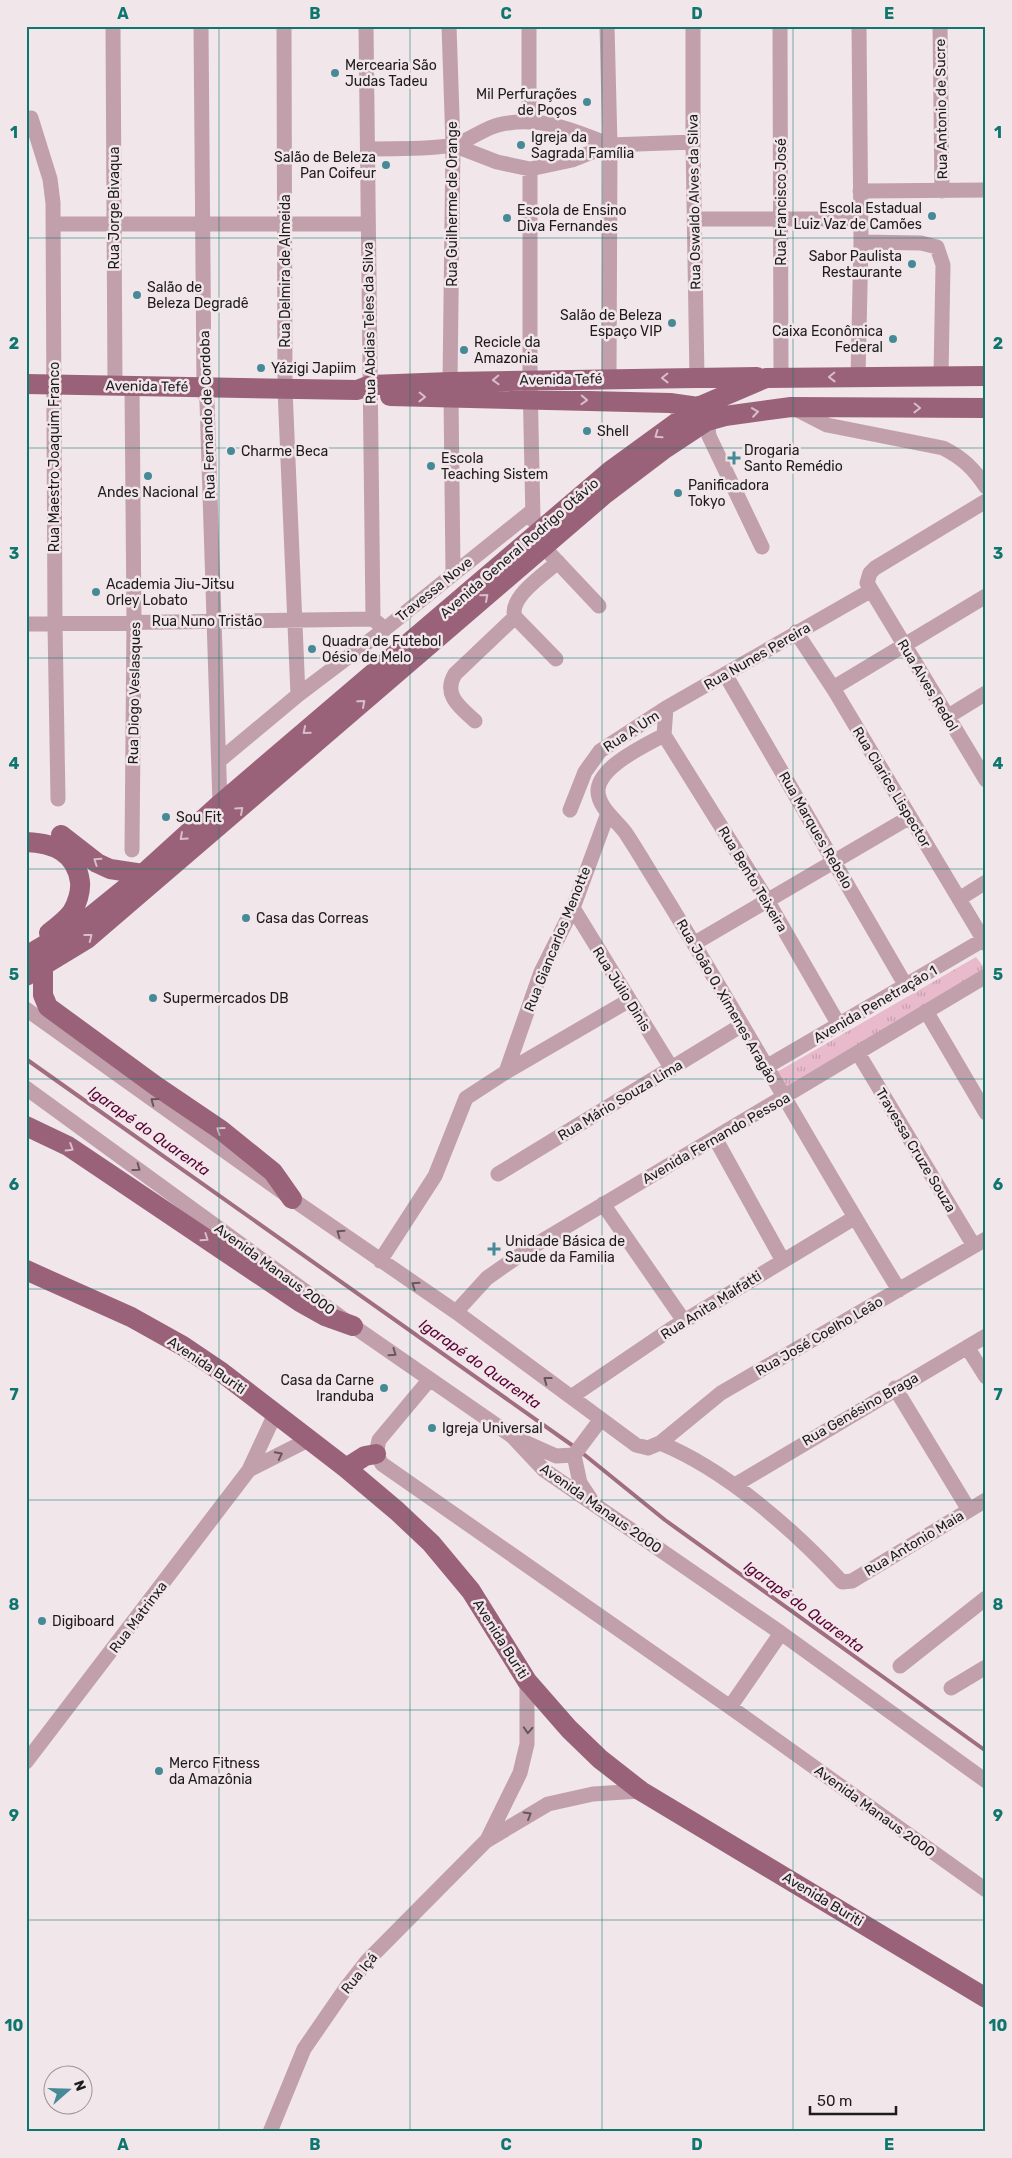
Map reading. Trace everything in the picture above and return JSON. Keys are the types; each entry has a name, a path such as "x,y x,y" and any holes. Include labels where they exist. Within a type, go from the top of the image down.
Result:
{"main road":[{"name":"Avenida General Rodrigo Otávio","path":"34,972 72,950 121,911 539,540 610,471 702,414 733,391 774,378 986,376"},
{"name":"Avenida Tefé","path":"530,389 609,379 774,378"},
{"name":"Avenida Tefé","path":"26,384 366,390 530,389 670,403 702,414"},
{"name":"Avenida General Rodrigo Otávio","path":"702,414 724,416 791,407 986,408"},
{"name":"Avenida General Rodrigo Otávio","path":"26,954 85,921 143,874 220,804 539,540"},
{"path":"26,831 58,834 70,840 97,863 110,869 143,874"},
{"path":"26,842 48,844 70,857 78,870 80,885 78,900 62,922 26,954"},
{"path":"34,972 48,1007"},
{"path":"26,1000 34,1000 48,1007 140,1075 221,1130 273,1172 292,1199"},
{"path":"26,1126 68,1146 300,1302 325,1316 352,1326"},
{"name":"Avenida Buriti","path":"26,1270 131,1317 183,1346 346,1468 431,1543 471,1591 527,1681 568,1729 600,1759 641,1792 986,1998"},
{"path":"346,1468 365,1456 376,1454"}],"street":[{"name":"Rua Fernando de Cordoba","path":"201,26 204,387 207,412 220,804"},
{"name":"Rua Delmira de Almeida","path":"284,26 284,389 298,695"},
{"name":"Rua Abdias Teles da Silva","path":"366,26 368,149 366,390 379,624"},
{"name":"Rua Guilherme de Orange","path":"449,26 453,145 450,390 453,572"},
{"path":"529,26 529,122"},
{"path":"607,26 610,145 609,379"},
{"name":"Rua Oswaldo Alves da Silva","path":"693,26 692,142 697,378"},
{"name":"Rua Francisco José","path":"774,378 782,220 780,26"},
{"path":"858,377 861,242 859,26"},
{"name":"Rua Antonio de Sucre","path":"940,26 942,191"},
{"name":"Rua Jorge Bivaqua","path":"113,28 114,225 124,386"},
{"name":"Rua Maestro Joaquim Franco","path":"31,118 50,180 53,204 55,624 58,799"},
{"path":"453,145 478,132 499,125 529,122 546,122 610,145"},
{"path":"368,149 453,145 497,162 530,169 572,160 610,145 692,142"},
{"path":"530,169 532,511 539,540 599,606"},
{"path":"860,191 986,190"},
{"path":"694,219 860,219"},
{"path":"53,224 367,224"},
{"path":"861,242 921,243 937,247 943,265 941,376"},
{"name":"Rua Diogo Veslasques","path":"124,386 134,621 132,850"},
{"path":"791,407 827,425 943,448 960,456 974,470 986,487"},
{"path":"702,414 709,436 762,547"},
{"path":"870,590 867,578 876,568 986,501"},
{"name":"Travessa Nove","path":"220,760 379,624 453,572 532,511"},
{"path":"556,659 516,617 513,611 515,603 558,562"},
{"name":"Rua Nunes Pereira","path":"666,708 870,590"},
{"name":"Rua Alves Redol","path":"870,590 986,780"},
{"path":"833,688 986,596"},
{"path":"475,721 450,693 451,681 455,674 516,617"},
{"name":"Rua Nuno Tristão","path":"26,624 295,620 379,624"},
{"name":"Rua Clarice Lispector","path":"796,632 833,688 984,942"},
{"name":"Rua Marques Rebelo","path":"725,674 906,986"},
{"path":"947,717 986,693"},
{"path":"664,735 666,708"},
{"name":"Rua A Um","path":"570,810 585,772 600,751 666,708"},
{"name":"Rua João O. Ximenes Aragão","path":"664,735 623,759 606,773 599,784 598,793 608,813 635,847 695,944 854,1218 899,1290"},
{"name":"Rua Bento Teixeira","path":"664,735 767,900 839,1025"},
{"name":"Rua Giancarlos Menotte","path":"506,1072 541,972 573,908 608,813"},
{"path":"695,944 910,817"},
{"path":"959,899 986,882"},
{"name":"Rua Júlio Dinis","path":"573,908 628,1001 672,1069"},
{"name":"Avenida Penetração 1","path":"766,1067 984,942"},
{"name":"Avenida Fernando Pessoa","path":"456,1312 487,1278 507,1263 986,976"},
{"path":"380,1261 435,1176 466,1098 506,1072 628,1001"},
{"path":"26,1009 265,1180 456,1312 571,1397 597,1424 636,1445 648,1448 660,1443 735,1485"},
{"path":"926,1011 986,1113"},
{"name":"Rua Mário Souza Lima","path":"498,1174 742,1025"},
{"name":"Travessa Cruze Souza","path":"858,1053 980,1243"},
{"name":"Avenida Manaus 2000","path":"26,1088 352,1326 512,1436 544,1470 781,1633 986,1781"},
{"path":"715,1138 783,1261"},
{"path":"603,1204 684,1321"},
{"name":"Rua Anita Malfatti","path":"571,1397 684,1321 854,1218"},
{"name":"Rua José Coelho Leão","path":"660,1443 721,1393 980,1243"},
{"name":"Rua Genésino Braga","path":"735,1485 895,1388 986,1336"},
{"path":"966,1347 986,1377"},
{"path":"376,1454 379,1440 430,1379"},
{"path":"895,1388 969,1510"},
{"name":"Rua Matrinxa","path":"26,1762 249,1470 275,1414"},
{"path":"593,1503 580,1483 576,1453 597,1424"},
{"path":"512,1436 556,1456 576,1453"},
{"name":"Rua Matrinxa","path":"249,1470 308,1440"},
{"name":"Avenida Manaus 2000","path":"376,1454 382,1464 730,1707 986,1890"},
{"name":"Rua Antonio Maia","path":"735,1485 825,1563 842,1582 852,1581 986,1500"},
{"path":"900,1666 986,1598"},
{"path":"730,1707 781,1633"},
{"path":"951,1688 986,1667"},
{"name":"Rua Içá","path":"486,1841 511,1793 522,1764 527,1744 527,1681"},
{"name":"Rua Içá","path":"270,2132 304,2049 346,1988 368,1960 486,1841 548,1804 593,1794 641,1792"}],"green space":[{"path":"976,957 986,970 787,1088 777,1072"}],"waterway":[{"name":"Igarapé do Quarenta","path":"26,1059 576,1448"},
{"name":"Igarapé do Quarenta","path":"581,1452 665,1520 986,1751"}],"place":[{"name":"Mercearia São Judas Tadeu","path":"335,73"},
{"name":"Mil Perfurações de Poços","path":"587,102"},
{"name":"Igreja da Sagrada Família","path":"521,145"},
{"name":"Salão de Beleza Pan Coifeur","path":"386,165"},
{"name":"Escola Estadual Luiz Vaz de Camões","path":"932,216"},
{"name":"Escola de Ensino Diva Fernandes","path":"507,218"},
{"name":"Sabor Paulista Restaurante","path":"912,264"},
{"name":"Salão de Beleza Degradê","path":"137,295"},
{"name":"Salão de Beleza Espaço VIP","path":"672,323"},
{"name":"Caixa Econômica Federal","path":"893,339"},
{"name":"Recicle da Amazonia","path":"464,350"},
{"name":"Yázigi Japiim","path":"261,368"},
{"name":"Shell","path":"587,431"},
{"name":"Charme Beca","path":"231,451"},
{"name":"Drogaria Santo Remédio","path":"734,458"},
{"name":"Escola Teaching Sistem","path":"431,466"},
{"name":"Andes Nacional","path":"148,476"},
{"name":"Panificadora Tokyo","path":"678,493"},
{"name":"Academia Jiu-Jitsu Orley Lobato","path":"96,592"},
{"name":"Quadra de Futebol Oésio de Melo","path":"312,649"},
{"name":"Sou Fit","path":"166,817"},
{"name":"Casa das Correas","path":"246,918"},
{"name":"Supermercados DB","path":"153,998"},
{"name":"Unidade Básica de Saude da Familia","path":"494,1249"},
{"name":"Casa da Carne Iranduba","path":"384,1388"},
{"name":"Igreja Universal","path":"432,1428"},
{"name":"Digiboard","path":"42,1621"},
{"name":"Merco Fitness da Amazônia","path":"159,1771"}]}
